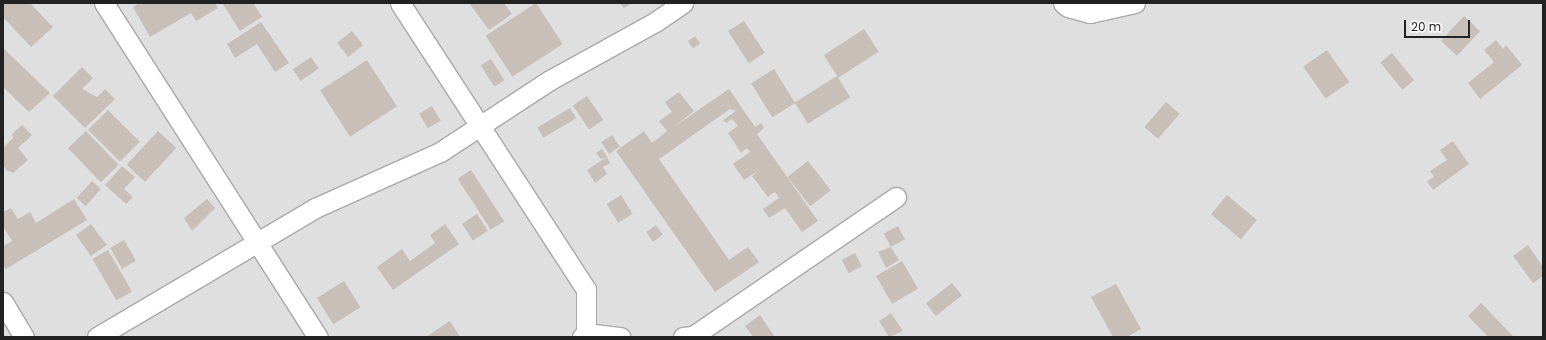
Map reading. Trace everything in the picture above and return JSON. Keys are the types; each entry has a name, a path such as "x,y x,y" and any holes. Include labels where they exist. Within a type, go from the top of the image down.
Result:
{"street":[{"path":"104,3 318,337"},
{"path":"400,3 586,289 584,335 620,337"},
{"path":"97,337 315,208 440,152 550,80 655,22 683,3"},
{"path":"1063,3 1068,7 1090,13 1135,3"},
{"path":"683,337 693,336 896,197"},
{"path":"3,302 24,337"}],"shaded area":[{"path":"3,3 1543,3 1543,337 3,337"}],"building":[{"path":"3,3 30,3 53,27 31,47 3,17"},
{"path":"139,3 215,3 218,8 196,21 191,13 150,37 133,7"},
{"path":"222,3 253,3 262,17 240,31"},
{"path":"469,3 504,3 512,14 489,30"},
{"path":"536,3 563,44 512,77 486,36"},
{"path":"620,3 632,3 624,8"},
{"path":"1464,16 1480,31 1457,56 1441,41"},
{"path":"744,21 765,53 749,63 728,31"},
{"path":"261,22 289,63 275,72 257,44 235,58 227,44"},
{"path":"864,29 879,52 838,78 824,55"},
{"path":"352,31 363,45 348,57 337,43"},
{"path":"695,36 700,43 693,49 688,41"},
{"path":"1496,40 1503,49 1506,45 1522,65 1480,99 1468,83 1494,62 1484,50"},
{"path":"3,48 50,93 29,112 3,87"},
{"path":"1327,50 1349,82 1326,99 1303,67"},
{"path":"1392,53 1414,80 1402,90 1380,62"},
{"path":"311,57 319,69 301,81 293,69"},
{"path":"491,59 504,80 494,87 481,65"},
{"path":"367,60 397,106 350,137 320,90"},
{"path":"82,67 93,78 82,89 97,97 105,89 115,99 85,128 53,96"},
{"path":"774,69 795,103 772,117 751,83"},
{"path":"837,76 850,97 808,124 795,102"},
{"path":"729,89 755,127 761,123 764,128 757,134 818,221 802,232 785,208 769,218 763,209 779,198 775,192 768,197 752,176 760,169 744,180 733,164 750,152 747,148 741,153 728,133 738,126 732,119 726,123 723,120 736,111 730,109 659,159 729,260 748,247 759,262 715,292 616,151 644,131 652,143 667,131 659,121 672,112 665,102 679,92 694,111 675,126"},
{"path":"587,96 603,120 589,130 573,106"},
{"path":"1166,102 1180,114 1158,139 1144,127"},
{"path":"432,106 441,121 428,128 419,114"},
{"path":"570,108 576,118 544,138 537,128"},
{"path":"108,110 140,142 120,162 88,130"},
{"path":"22,125 32,135 18,148 28,160 13,173 6,170 3,163 3,148 13,138 12,134"},
{"path":"86,131 119,165 101,182 68,148"},
{"path":"158,131 176,148 145,182 127,165"},
{"path":"612,135 620,147 609,154 601,142"},
{"path":"1453,141 1469,164 1433,190 1427,181 1434,177 1430,171 1447,160 1440,150"},
{"path":"602,149 607,157 601,159 596,153"},
{"path":"607,157 610,163 603,167 607,174 595,183 587,170"},
{"path":"808,161 831,190 810,206 788,177"},
{"path":"122,166 135,177 124,189 133,197 126,204 105,185"},
{"path":"471,170 504,221 491,230 458,179"},
{"path":"92,181 101,189 86,206 77,198"},
{"path":"621,195 633,214 618,223 607,204"},
{"path":"1227,195 1257,220 1241,239 1211,214"},
{"path":"74,199 87,220 6,269 3,265 3,246 12,241 3,226 3,212 11,208 18,219 30,212 36,223"},
{"path":"207,199 215,208 192,231 184,218"},
{"path":"477,214 488,231 473,241 462,224"},
{"path":"91,224 105,243 108,244 91,256 76,235"},
{"path":"445,224 459,244 393,290 377,267 402,249 410,261 435,243 430,235"},
{"path":"656,225 663,235 653,242 646,232"},
{"path":"898,226 905,239 891,247 884,234"},
{"path":"124,240 136,261 122,269 110,248"},
{"path":"1528,245 1543,267 1543,276 1533,283 1513,256"},
{"path":"891,247 899,260 886,268 878,252"},
{"path":"108,250 132,292 116,301 92,259"},
{"path":"855,253 862,266 849,273 842,260"},
{"path":"902,261 918,289 892,304 876,276"},
{"path":"344,281 360,307 333,324 317,298"},
{"path":"952,283 962,296 936,316 926,303"},
{"path":"1116,284 1141,329 1127,337 1113,337 1091,297"},
{"path":"1481,303 1513,336 1512,337 1488,337 1468,316"},
{"path":"891,313 903,331 889,337 879,321"},
{"path":"760,315 775,337 753,337 745,326"},
{"path":"450,321 460,337 426,337"}]}
